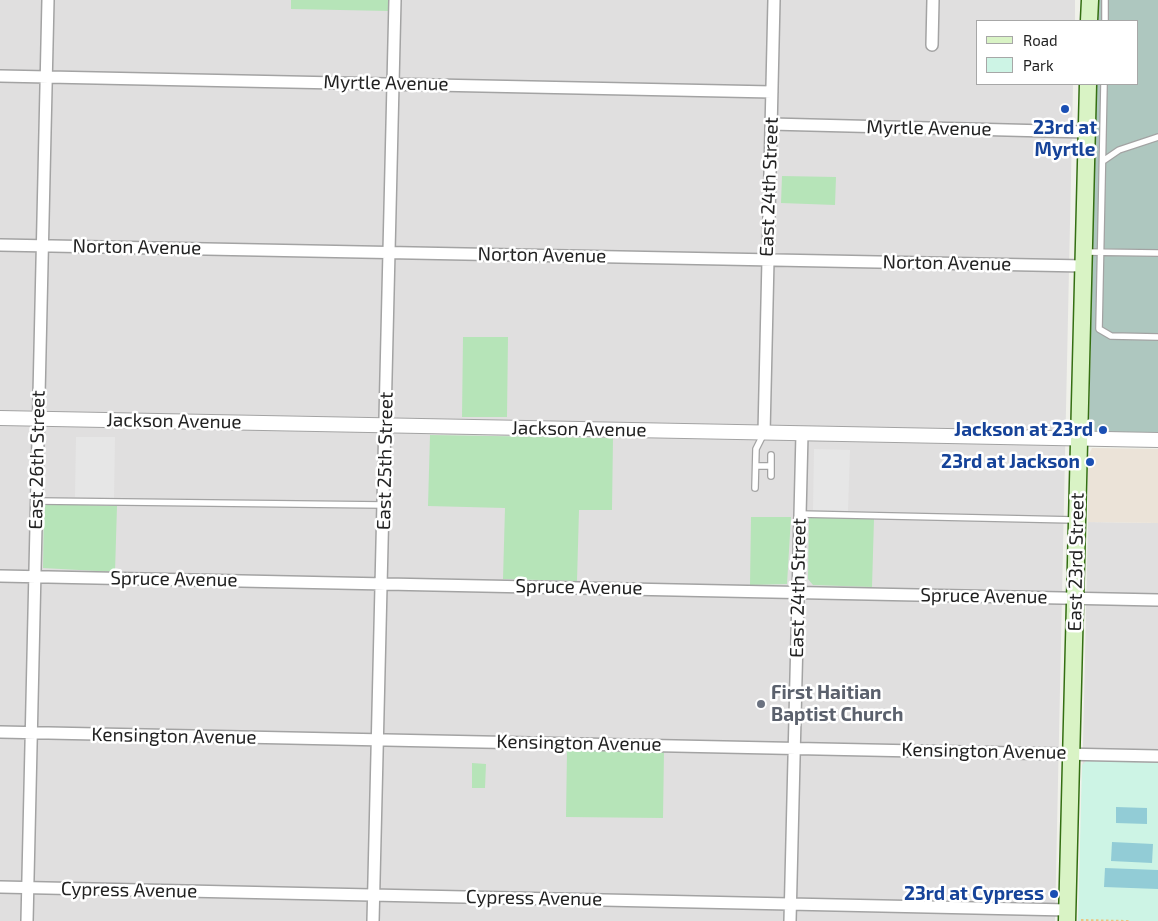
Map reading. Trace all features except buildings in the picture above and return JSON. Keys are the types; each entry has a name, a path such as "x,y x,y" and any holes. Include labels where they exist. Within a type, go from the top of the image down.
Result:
{"main road":[{"path":"1089,20 1090,0"},
{"name":"East 23rd Street","path":"1072,917 1072,753 1088,85"}],"street":[{"name":"East 26th Street","path":"27,921 48,0"},
{"name":"East 25th Street","path":"373,921 395,0"},
{"name":"East 24th Street","path":"764,434 774,0"},
{"path":"932,45 933,0"},
{"name":"Myrtle Avenue","path":"0,76 772,92"},
{"name":"Myrtle Avenue","path":"771,124 1086,132"},
{"name":"Norton Avenue","path":"0,245 767,260 1084,259"},
{"name":"Jackson Avenue","path":"0,418 1158,440"},
{"name":"East 24th Street","path":"790,921 802,434"},
{"name":"Spruce Avenue","path":"0,576 1158,600"},
{"name":"Kensington Avenue","path":"0,732 1158,756"},
{"name":"Cypress Avenue","path":"0,887 790,903 1072,917"}],"lane":[{"path":"1105,20 1106,0"},
{"path":"1104,85 1099,329 1111,336 1158,338"},
{"path":"1103,161 1119,150 1158,137"},
{"path":"1084,259 1102,252 1158,253"},
{"path":"755,488 756,449 764,434"},
{"path":"771,455 771,476"},
{"path":"756,466 771,466"},
{"path":"37,501 384,506"},
{"path":"800,514 1077,520"}],"path":[{"path":"1072,917 1129,921"}],"shaded area":[{"path":"0,0 1075,0 1075,20 976,20 976,85 1073,85 1055,921 0,921"},
{"path":"1098,0 1158,0 1158,433 1093,432 1089,427 1096,85 1138,85 1138,20 1098,20"},
{"path":"76,437 115,437 114,498 75,497"},
{"path":"1092,448 1158,449 1158,523 1088,522 1088,456"},
{"path":"814,449 850,450 848,511 813,510"},
{"path":"1088,522 1158,523 1158,921 1079,921"},
{"path":"1116,807 1147,808 1147,824 1116,823"},
{"path":"1112,842 1153,844 1152,863 1111,861"},
{"path":"1105,868 1158,870 1158,889 1104,887"}],"green space":[{"path":"291,0 389,0 389,11 291,9"},
{"path":"782,176 836,177 835,205 781,203"},
{"path":"463,337 508,337 507,417 462,417"},
{"path":"430,435 613,438 612,510 579,510 577,581 503,579 505,508 428,506"},
{"path":"44,504 117,506 115,572 43,568"},
{"path":"751,517 791,517 787,584 750,585"},
{"path":"809,517 874,519 872,587 813,585 808,579"},
{"path":"567,750 664,751 663,818 566,817"},
{"path":"1086,761 1158,763 1158,921 1078,921 1082,765"},
{"path":"472,763 486,764 485,788 472,788"}],"place":[{"name":"23rd at Myrtle","path":"1065,109"},
{"name":"Jackson at 23rd","path":"1103,430"},
{"name":"23rd at Jackson","path":"1090,462"},
{"name":"First Haitian Baptist Church","path":"761,704"},
{"name":"23rd at Cypress","path":"1054,894"}]}
